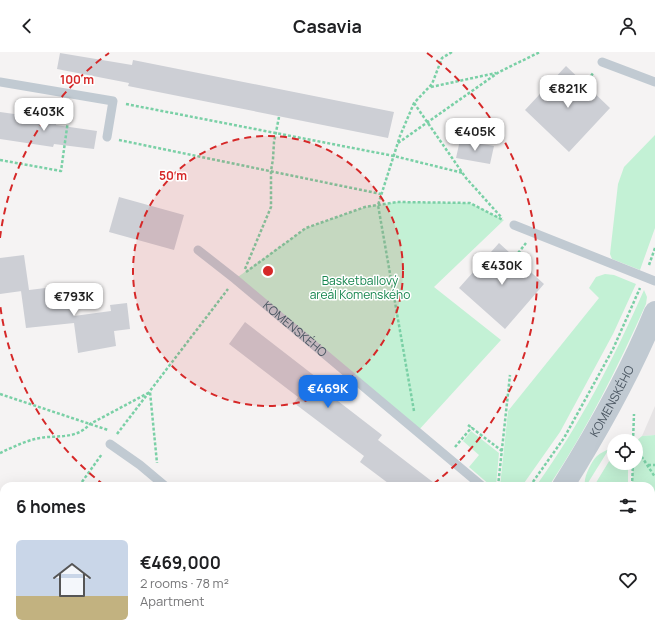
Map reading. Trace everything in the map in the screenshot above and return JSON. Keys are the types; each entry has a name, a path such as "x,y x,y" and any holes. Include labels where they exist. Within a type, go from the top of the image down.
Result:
{"street":[{"name":"KOMENSKÉHO","path":"566,482 595,435 621,386 655,312"}],"lane":[{"path":"602,62 655,82"},
{"path":"0,82 113,101 107,137"},
{"path":"514,225 655,281"},
{"name":"KOMENSKÉHO","path":"198,250 477,482"},
{"path":"110,444 140,465 160,482"}],"path":[{"path":"418,432 378,205 398,143 414,103 432,84 442,58 452,52"},
{"path":"398,143 499,72 540,52"},
{"path":"430,87 499,72"},
{"path":"113,101 394,156 462,173"},
{"path":"414,103 462,173 504,220"},
{"path":"0,160 61,171 70,106"},
{"path":"280,117 276,132 271,171 271,207 243,273 306,228 365,207 397,202 470,203 514,225"},
{"path":"107,137 381,194"},
{"path":"533,482 564,438 609,356 645,277 655,248"},
{"path":"82,482 235,280"},
{"path":"498,482 510,375"},
{"path":"0,453 35,438 68,436 80,433 90,424 150,392"},
{"path":"150,392 162,482"},
{"path":"0,394 118,433"},
{"path":"633,434 634,414"},
{"path":"468,425 502,451"},
{"path":"447,456 472,427"},
{"path":"643,459 655,477"},
{"path":"647,465 655,465"},
{"path":"632,470 632,482"}],"shaded area":[{"path":"655,406 655,435 643,436"}],"green space":[{"path":"655,135 655,228 640,270 612,259 610,254 618,184 624,167"},
{"name":"Basketballový areál Komenského","path":"397,202 470,203 504,220 434,287 501,340 417,432 235,279 306,228 365,207"},
{"path":"605,274 614,275 636,284 613,334 560,432 525,482 500,482 508,411 599,298 589,288 596,277"},
{"path":"644,290 647,297 646,304 613,374 589,420 552,482 539,482 582,415 621,341"},
{"path":"471,431 499,453 496,482 486,482 469,467 479,455 463,441"},
{"path":"655,435 655,482 632,482 633,470 643,470 643,436"},
{"path":"607,450 588,482 585,482 588,470 598,455"},
{"path":"607,465 607,470 628,470 628,482 596,482"}],"building":[{"path":"60,53 132,65 133,60 394,112 388,138 128,86 129,83 57,69"},
{"path":"566,66 610,108 569,152 525,110"},
{"path":"0,112 57,120 56,125 97,131 94,149 54,144 53,147 0,139"},
{"path":"460,140 494,146 490,164 456,158"},
{"path":"119,197 184,215 174,250 109,232"},
{"path":"499,243 544,284 505,329 459,288"},
{"path":"24,255 29,290 0,294 0,258"},
{"path":"70,285 74,316 111,311 110,305 127,303 130,329 114,331 116,346 78,353 74,323 26,328 21,291"},
{"path":"245,322 316,377 312,381 382,435 378,440 433,482 387,482 360,462 364,456 294,403 298,397 229,344"}]}
